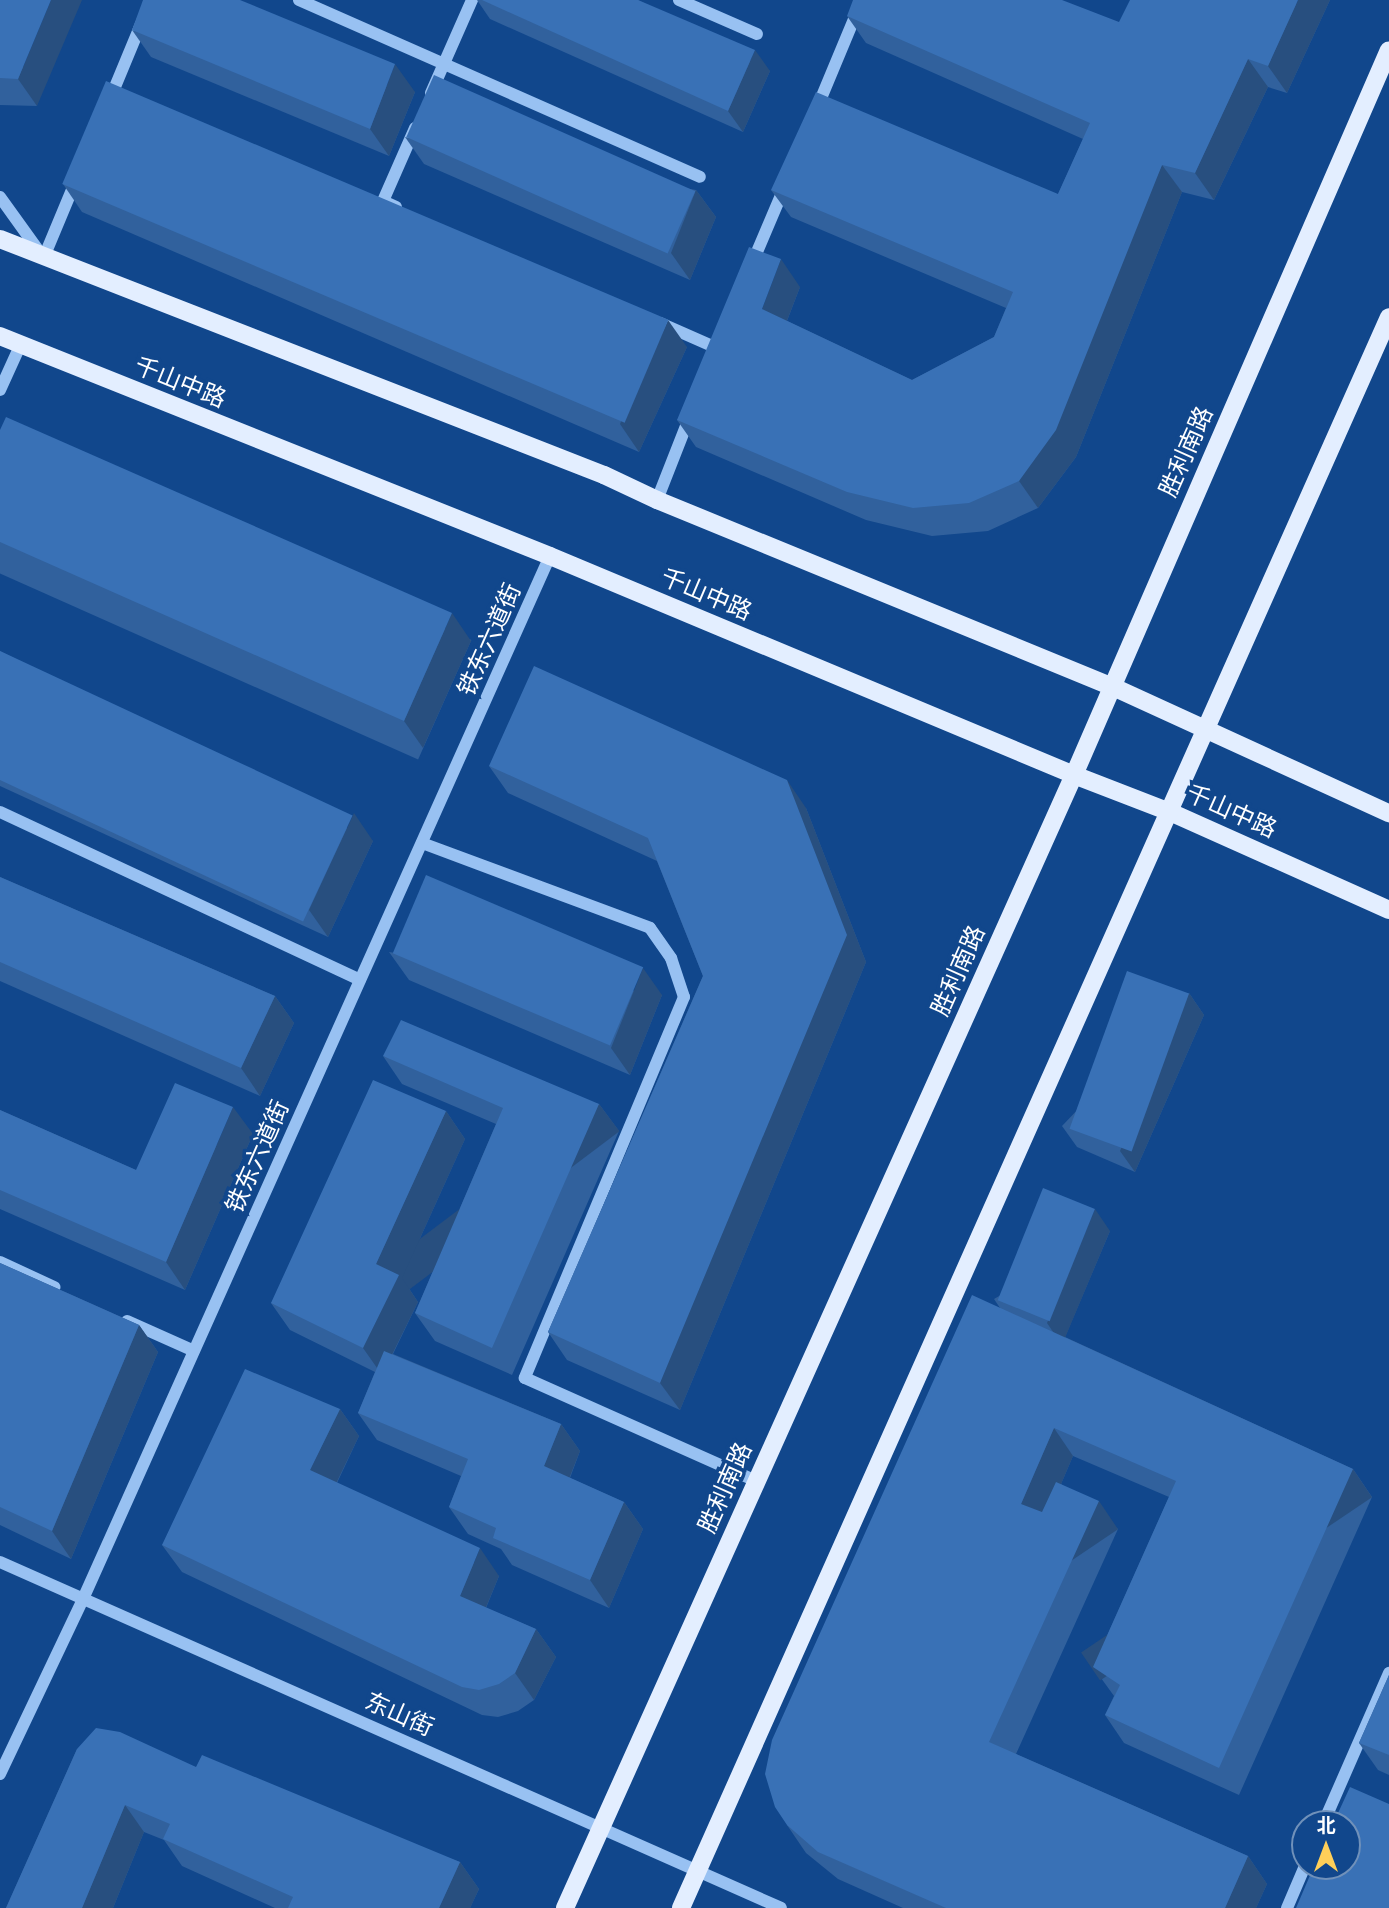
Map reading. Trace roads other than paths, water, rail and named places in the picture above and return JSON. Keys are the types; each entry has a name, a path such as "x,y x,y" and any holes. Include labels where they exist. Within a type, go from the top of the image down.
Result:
{"main road":[{"name":"胜利南路","path":"565,1908 1074,775 1389,50"},
{"path":"0,238 604,475 657,500 1111,686 1389,813"},
{"path":"681,1908 1389,317"},
{"name":"千山中路","path":"0,338 550,556 1074,775 1170,812 1389,910"}],"street":[{"path":"103,116 151,0"},
{"path":"299,0 700,177"},
{"path":"408,212 383,201 472,0"},
{"path":"679,0 757,34"},
{"path":"814,116 862,0"},
{"path":"44,257 81,167"},
{"path":"744,283 792,167"},
{"path":"0,197 44,257"},
{"path":"643,315 717,348"},
{"path":"712,360 722,335"},
{"path":"0,390 20,346"},
{"path":"657,500 697,398"},
{"name":"铁东六道街","path":"0,1774 83,1599 550,556"},
{"path":"0,811 360,980"},
{"path":"422,843 650,928 671,958 684,997 525,1378 756,1480"},
{"path":"0,1262 73,1296"},
{"path":"109,1312 194,1351"},
{"name":"东山街","path":"0,1562 781,1908"},
{"path":"1329,1810 1389,1673"},
{"path":"1287,1908 1299,1880"}]}
